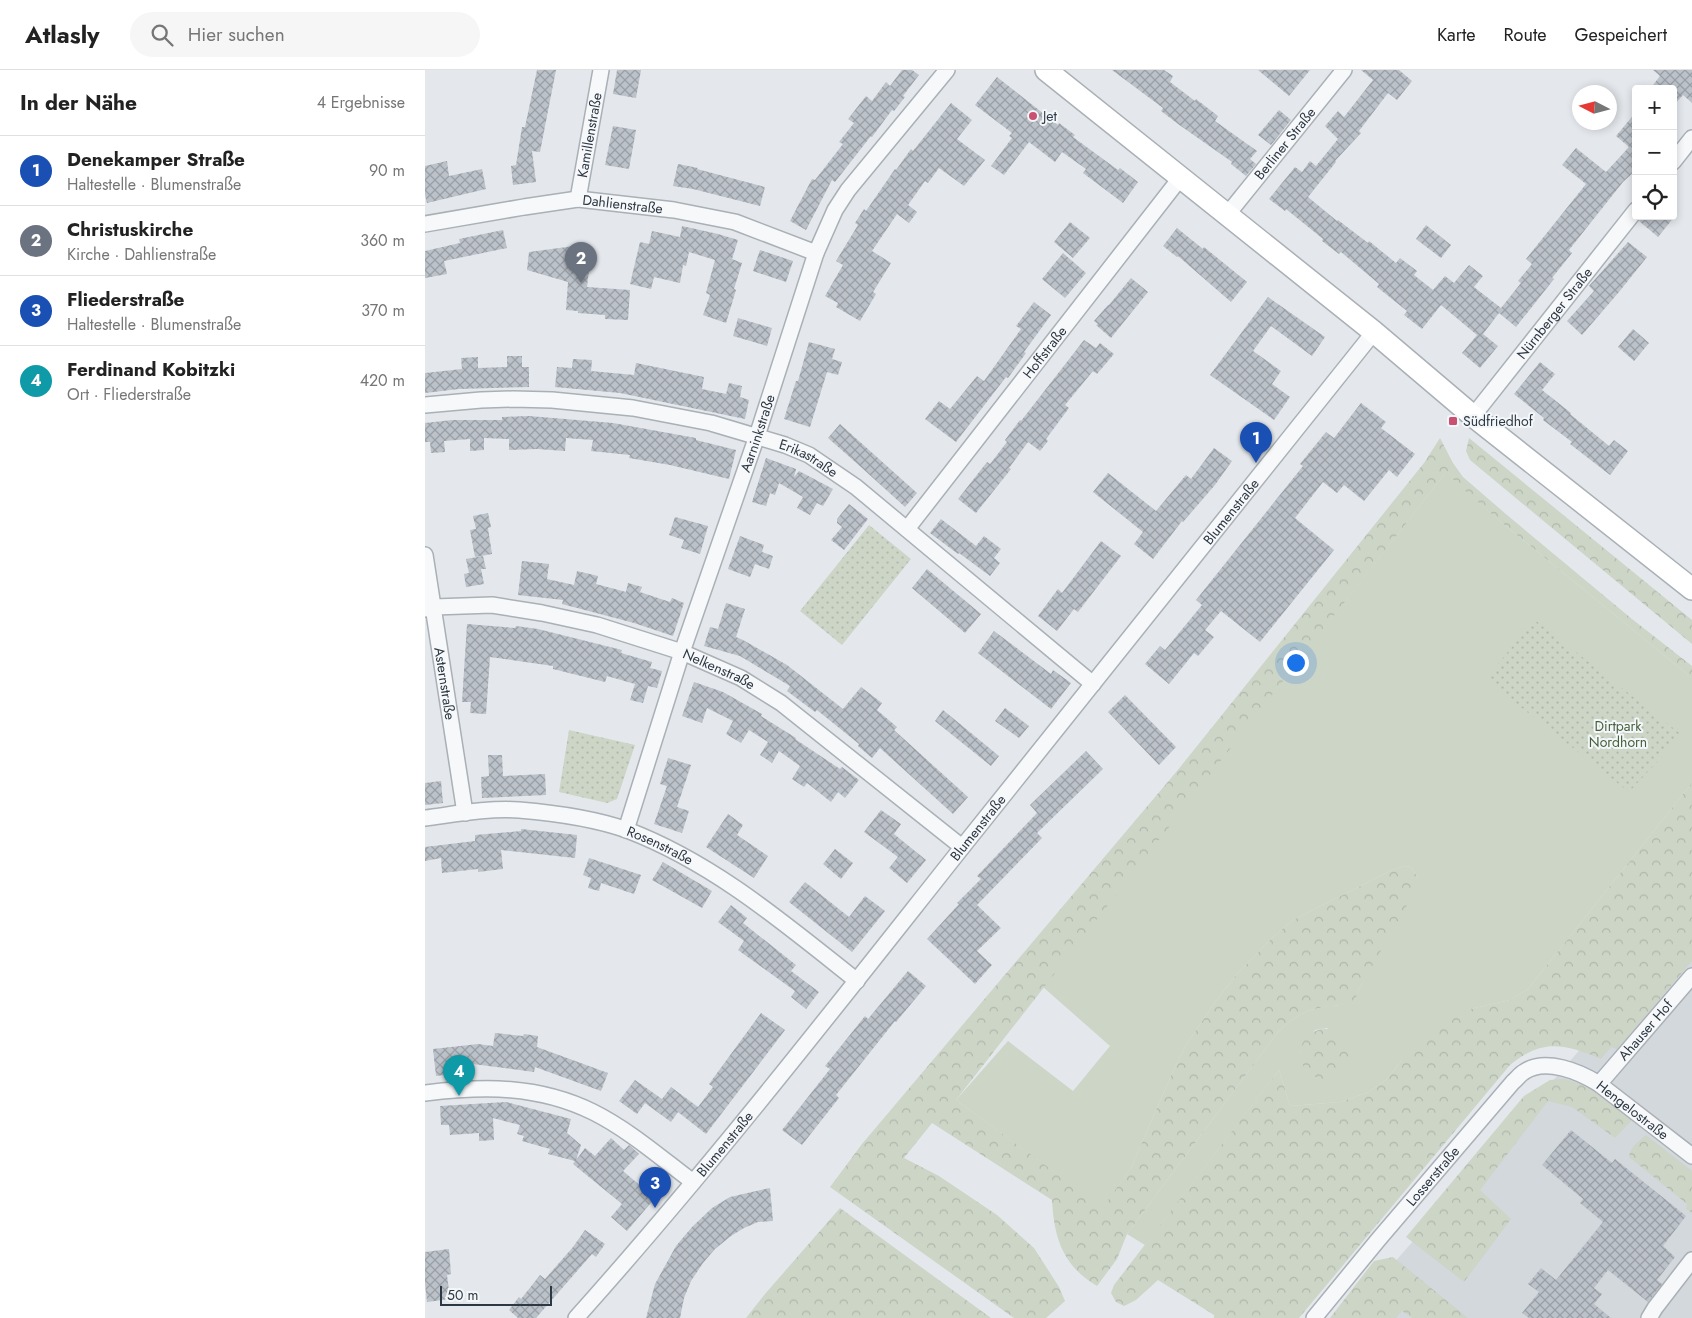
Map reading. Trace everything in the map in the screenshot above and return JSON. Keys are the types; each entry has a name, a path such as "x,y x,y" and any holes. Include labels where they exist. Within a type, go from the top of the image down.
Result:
{"street":[{"name":"Kamillenstraße","path":"578,199 601,70"},
{"name":"Aarninkstraße","path":"626,830 682,652 757,436 816,253 835,210 847,190 947,70"},
{"path":"1045,70 1374,332 1473,416 1692,589"},
{"name":"Berliner Straße","path":"1227,216 1343,70"},
{"path":"1677,157 1692,138"},
{"name":"Hoffstraße","path":"907,529 1181,177"},
{"name":"Dahlienstraße","path":"425,224 578,199 673,210 735,222 816,253"},
{"name":"Nürnberger Straße","path":"1473,416 1632,215"},
{"name":"Blumenstraße","path":"576,1318 693,1182 857,981 1374,332"},
{"name":"Erikastraße","path":"425,405 513,399 600,404 633,408 711,423 785,445 815,459 856,487 1093,684"},
{"name":"Asternstraße","path":"425,555 429,608 465,813"},
{"name":"Nelkenstraße","path":"429,608 492,605 597,625 682,652 741,678 781,703 962,847"},
{"name":"Rosenstraße","path":"425,818 465,813 517,810 575,816 626,830 661,844 705,868 776,917 857,981"},
{"name":"Ahauser Hof","path":"1599,1084 1692,976"},
{"name":"Losserstraße","path":"1314,1318 1513,1082 1525,1071 1537,1066 1554,1066 1569,1070"},
{"name":"Hengelostraße","path":"1569,1070 1599,1084 1692,1156"},
{"path":"425,1093 465,1088 490,1088 523,1090 558,1098 595,1113 628,1133 693,1182"},
{"path":"1649,1318 1692,1260"}],"shaded area":[{"path":"1692,921 1692,1318 1346,1318"}],"green space":[{"path":"1440,438 1453,463 1463,477 1632,619 1692,666 1692,678 1501,522 1456,483 1447,471 956,1100 1103,1207 1131,1168 1186,1045 1237,974 1274,936 1293,920 1392,870 1405,866 1411,867 1418,878 1411,898 1359,989 1354,1003 1307,1011 1292,1020 1278,1032 1127,1234 1117,1259 1097,1286 1076,1269 1062,1250 1055,1227 1052,1200 932,1123 904,1158 939,1176 997,1215 1034,1248 1059,1287 1065,1301 1046,1318 1014,1318 830,1187 862,1144 1177,771 1424,463"},
{"path":"1469,438 1692,620 1692,644 1470,460 1466,451"},
{"path":"1447,471 1457,483 1501,522 1692,678 1692,783 1528,989 1510,1000 1470,1009 1401,1061 1387,1079 1369,1092 1340,1102 1290,1106 1279,1070 1145,1245 1127,1234 1278,1032 1292,1020 1307,1011 1354,1002 1359,989 1418,878 1411,867 1405,866 1392,870 1293,920 1274,936 1237,974 1186,1045 1131,1168 1103,1208 956,1100 1008,1041 1073,1091 1110,1046 1043,987","holes":["1328,1028 1303,1065 1300,1051 1315,1030"]},
{"path":"869,525 911,559 842,645 800,611"},
{"name":"Dirtpark Nordhorn","path":"1535,620 1682,735 1629,792 1485,679"},
{"path":"569,730 635,745 617,799 607,803 559,792"},
{"path":"1692,783 1692,961 1617,1049 1611,1047 1601,1059 1565,1047 1544,1047 1522,1056 1510,1065 1299,1318 1214,1318 1214,1315 1158,1280 1136,1300 1124,1306 1116,1302 1111,1293 1114,1285 1279,1070 1290,1106 1340,1102 1369,1092 1387,1079 1428,1032 1470,1009 1510,1000 1528,989"},
{"path":"1325,1029 1335,1031 1343,1036 1348,1044 1350,1054 1348,1064 1343,1072 1335,1077 1325,1079 1315,1077 1307,1072 1302,1064 1300,1054 1302,1044 1307,1036 1315,1031"},
{"path":"1563,1079 1591,1090 1632,1120 1615,1138 1572,1107 1548,1101 1480,1190 1511,1219 1464,1282 1406,1237 1524,1096 1550,1080"},
{"path":"1646,1135 1692,1171 1692,1213 1686,1209 1687,1204 1629,1157 1633,1147"},
{"path":"840,1208 991,1318 746,1318"},
{"path":"1393,1257 1468,1318 1412,1318 1402,1311 1396,1318 1330,1318 1374,1261"}],"building":[{"path":"537,70 556,70 540,152 532,151 536,182 513,185 511,166 516,165 522,127 525,127"},
{"path":"617,70 641,70 636,98 613,94"},
{"path":"902,70 912,70 919,75 903,96 905,97 894,111 892,110 835,182 832,180 806,230 790,221 812,179 815,180 843,144 839,142 854,123 848,119 866,96 872,101 886,82 890,86"},
{"path":"1112,70 1164,70 1173,76 1170,82 1218,116 1215,121 1257,151 1250,159 1256,164 1246,176 1231,164 1232,162 1161,111 1163,108"},
{"path":"1258,70 1310,70 1289,96"},
{"path":"1361,70 1399,70 1412,81 1397,100 1388,93 1359,131 1361,133 1335,161 1308,197 1337,221 1368,243 1369,241 1396,263 1400,258 1417,271 1414,275 1433,290 1445,276 1454,283 1469,265 1483,276 1474,287 1501,308 1521,283 1518,281 1532,264 1526,259 1586,184 1562,165 1576,148 1606,172 1629,147 1616,136 1632,117 1632,174 1623,182 1569,250 1572,253 1516,327 1499,313 1483,334 1498,346 1480,368 1462,353 1477,335 1441,305 1422,329 1404,315 1407,311 1377,287 1379,284 1341,252 1339,254 1322,241 1323,239 1286,209 1285,211 1269,199 1295,167 1302,172 1310,161 1316,166 1338,139 1325,126 1338,111 1344,117 1373,80"},
{"path":"1653,70 1692,70 1692,103 1683,95 1677,102 1677,85 1653,85 1660,76"},
{"path":"997,77 1058,125 1059,123 1075,135 1073,137 1118,170 1120,168 1138,182 1123,203 1083,173 1086,169 1062,152 1055,162 1029,142 1004,175 991,166 1012,138 1009,136 1012,133 975,105"},
{"path":"951,103 972,120 957,139 985,160 964,186 939,168 928,183 925,181 908,205 917,212 909,223 897,214 872,251 891,263 873,292 876,294 860,321 836,307 838,303 825,296 843,265 836,261 858,225 855,223 864,209 866,211 895,169 911,149 913,151"},
{"path":"1279,110 1291,120 1271,145 1258,135"},
{"path":"613,126 636,130 629,169 605,165"},
{"path":"447,161 449,176 482,169 486,189 427,203 425,195 425,166"},
{"path":"678,164 765,187 760,206 693,189 673,186"},
{"path":"1640,220 1672,220 1658,237"},
{"path":"1070,222 1090,238 1073,258 1054,242"},
{"path":"1426,225 1451,245 1441,258 1416,239"},
{"path":"682,226 738,240 732,259 742,263 726,323 703,315 710,295 706,293 715,260 689,252 686,266 683,265 680,283 654,277 651,289 630,284 640,242 649,244 652,231 680,237"},
{"path":"1177,228 1247,282 1231,302 1178,256 1163,246"},
{"path":"503,230 507,248 444,261 447,274 425,278 425,251 460,243 459,239"},
{"path":"1628,242 1647,257 1582,335 1567,321 1594,291 1589,286"},
{"path":"574,246 591,253 587,287 630,290 628,320 605,319 605,315 566,310 568,282 527,270 529,252"},
{"path":"760,250 793,261 786,282 753,271"},
{"path":"1063,253 1086,273 1065,298 1042,279"},
{"path":"1131,278 1148,292 1111,338 1094,321"},
{"path":"1268,297 1325,337 1312,356 1271,326 1253,351 1281,371 1272,384 1290,397 1274,420 1210,375"},
{"path":"1034,302 1051,315 1008,378 1006,377 956,442 925,419 939,401 950,409 977,376 984,381 1021,329 1016,326"},
{"path":"738,318 772,328 767,346 733,336"},
{"path":"1633,329 1649,343 1634,361 1618,347"},
{"path":"1084,340 1096,348 1100,343 1114,354 1097,374 1093,371 1065,405 1069,408 1046,439 1048,441 1040,451 1028,442 1009,468 1011,469 976,513 958,499 987,462 990,464 1007,442 1005,440 1020,420"},
{"path":"809,342 835,349 832,359 842,362 838,375 827,372 810,427 784,419 796,381 798,381"},
{"path":"507,356 522,356 522,367 529,367 529,387 459,389 425,393 425,373 462,369 461,358 478,357 478,368 507,367"},
{"path":"573,359 592,360 591,371 634,375 636,363 704,377 702,389 726,394 729,383 742,386 740,397 749,400 745,419 620,393 555,387 557,367 572,368"},
{"path":"1540,362 1555,374 1542,390 1609,446 1614,440 1628,451 1610,475 1570,444 1572,442 1543,420 1544,418 1514,394"},
{"path":"1361,403 1386,422 1381,428 1415,454 1397,477 1389,470 1364,501 1344,485 1337,493 1323,482 1295,518 1334,550 1260,642 1221,611 1205,630 1214,637 1198,656 1194,653 1169,684 1145,664 1160,646 1165,650 1202,605 1196,600 1303,466 1300,464 1326,432 1334,438"},
{"path":"529,416 613,423 696,438 696,440 736,450 729,479 670,465 629,458 630,455 591,451 593,440 566,438 565,451 509,450 509,439 484,438 484,450 470,451 470,439 444,441 445,452 431,453 430,442 425,442 425,423 452,420 502,420 502,417"},
{"path":"840,424 917,493 905,507 828,438"},
{"path":"1214,448 1232,461 1215,485 1182,521 1153,559 1134,544 1143,532 1093,492 1108,473 1156,511 1186,475 1191,479"},
{"path":"766,458 796,469 794,477 799,471 833,489 823,506 817,503 810,515 797,508 803,497 779,483 775,495 770,493 766,506 752,502"},
{"path":"849,504 868,519 844,550 831,540 842,527 837,523 837,519"},
{"path":"488,513 491,527 488,528 492,554 475,557 470,530 476,529 473,516"},
{"path":"675,517 708,526 700,554 681,548 684,540 669,535"},
{"path":"941,519 976,546 984,536 1001,549 994,558 1000,563 990,576 930,533"},
{"path":"740,536 764,545 762,552 773,556 769,569 755,564 750,577 728,569"},
{"path":"1101,541 1121,556 1078,612 1074,609 1057,631 1038,616 1058,589 1062,593"},
{"path":"483,556 486,569 481,569 484,584 466,587 464,574 469,573 466,559"},
{"path":"522,561 549,564 547,579 574,585 577,571 598,576 596,584 626,592 628,583 642,587 640,592 670,602 672,598 684,603 673,636 634,623 562,604 563,600 518,595"},
{"path":"927,569 981,614 965,633 912,588"},
{"path":"726,603 745,609 736,637 787,665 843,709 861,687 882,703 877,710 897,727 894,730 968,797 953,814 880,748 872,758 858,746 859,744 817,710 815,712 787,691 790,686 740,656 704,646 710,627 718,629"},
{"path":"467,624 538,629 622,650 621,653 652,662 650,668 662,671 657,688 648,686 643,703 630,700 635,684 607,676 605,682 553,669 553,666 490,657 486,714 470,713 471,702 462,702"},
{"path":"994,631 1051,674 1053,670 1071,683 1051,709 978,653"},
{"path":"694,682 723,692 762,714 761,716 840,769 842,767 859,780 845,798 838,792 831,802 807,783 804,787 792,779 800,766 779,751 772,763 760,755 768,742 749,730 741,743 726,734 733,721 707,708 702,723 682,716"},
{"path":"1125,695 1176,747 1159,765 1108,712"},
{"path":"1005,708 1029,726 1019,738 995,721"},
{"path":"943,710 999,756 991,766 935,721"},
{"path":"1086,751 1103,769 1037,833 1042,838 977,905 1001,928 977,951 992,965 975,984 927,939 959,904 957,903 981,879 977,876 1037,813 1030,805"},
{"path":"488,755 502,755 503,776 545,774 546,795 482,798 481,777 489,776"},
{"path":"668,758 691,765 677,807 689,811 682,833 654,824 667,786 660,784"},
{"path":"441,781 443,803 425,805 425,783"},
{"path":"881,810 901,824 894,834 926,860 907,883 889,868 898,857 864,832"},
{"path":"728,814 743,825 737,835 768,856 754,878 706,847"},
{"path":"521,829 577,835 575,858 501,850 503,869 478,872 478,869 442,873 441,858 425,861 425,847 475,841 475,835 521,831"},
{"path":"835,849 853,863 841,879 823,864"},
{"path":"589,858 641,875 634,894 601,883 599,891 588,888 591,878 583,875"},
{"path":"663,862 712,891 702,908 652,880"},
{"path":"805,882 849,917 865,896 885,911 852,952 789,902"},
{"path":"731,905 747,918 743,923 796,965 791,971 819,992 806,1009 791,997 795,991 738,950 744,941 718,922"},
{"path":"908,971 926,986 895,1021 836,1095 839,1098 802,1145 782,1130 830,1069 825,1066 865,1016 868,1019"},
{"path":"761,1013 785,1030 706,1134 678,1112 671,1122 645,1103 637,1114 619,1101 635,1080 662,1099 671,1087 698,1107 713,1087 709,1084"},
{"path":"495,1033 538,1036 537,1047 608,1073 601,1091 535,1067 534,1072 465,1063 466,1072 436,1076 433,1049 478,1044 493,1046"},
{"path":"506,1102 571,1119 567,1133 581,1145 576,1160 585,1148 595,1156 611,1138 624,1150 629,1145 639,1154 623,1171 655,1198 627,1231 611,1217 622,1204 573,1164 575,1161 548,1154 550,1149 522,1141 524,1136 517,1134 520,1125 493,1118 494,1140 479,1141 479,1133 450,1135 449,1125 441,1125 440,1106"},
{"path":"1571,1130 1612,1163 1615,1159 1686,1216 1663,1246 1675,1257 1657,1280 1662,1284 1648,1302 1608,1270 1594,1288 1602,1294 1594,1304 1611,1318 1529,1318 1522,1313 1539,1292 1528,1284 1541,1268 1556,1280 1603,1222 1580,1203 1583,1199 1542,1165"},
{"path":"770,1188 773,1221 758,1222 744,1228 715,1249 691,1281 684,1298 680,1318 646,1318 655,1284 676,1246 692,1227 712,1208 730,1197"},
{"path":"585,1230 605,1244 596,1257 592,1254 536,1318 518,1318 509,1310 519,1297 521,1299 540,1275 545,1279"},
{"path":"449,1249 451,1274 447,1275 450,1299 427,1302 425,1252"}],"place":[{"name":"Jet","path":"1033,116"},
{"name":"Christuskirche","path":"581,283"},
{"name":"Südfriedhof","path":"1453,421"},
{"name":"Denekamper Straße","path":"1256,463"},
{"name":"Ferdinand Kobitzki","path":"459,1096"},
{"name":"Fliederstraße","path":"655,1208"}]}
